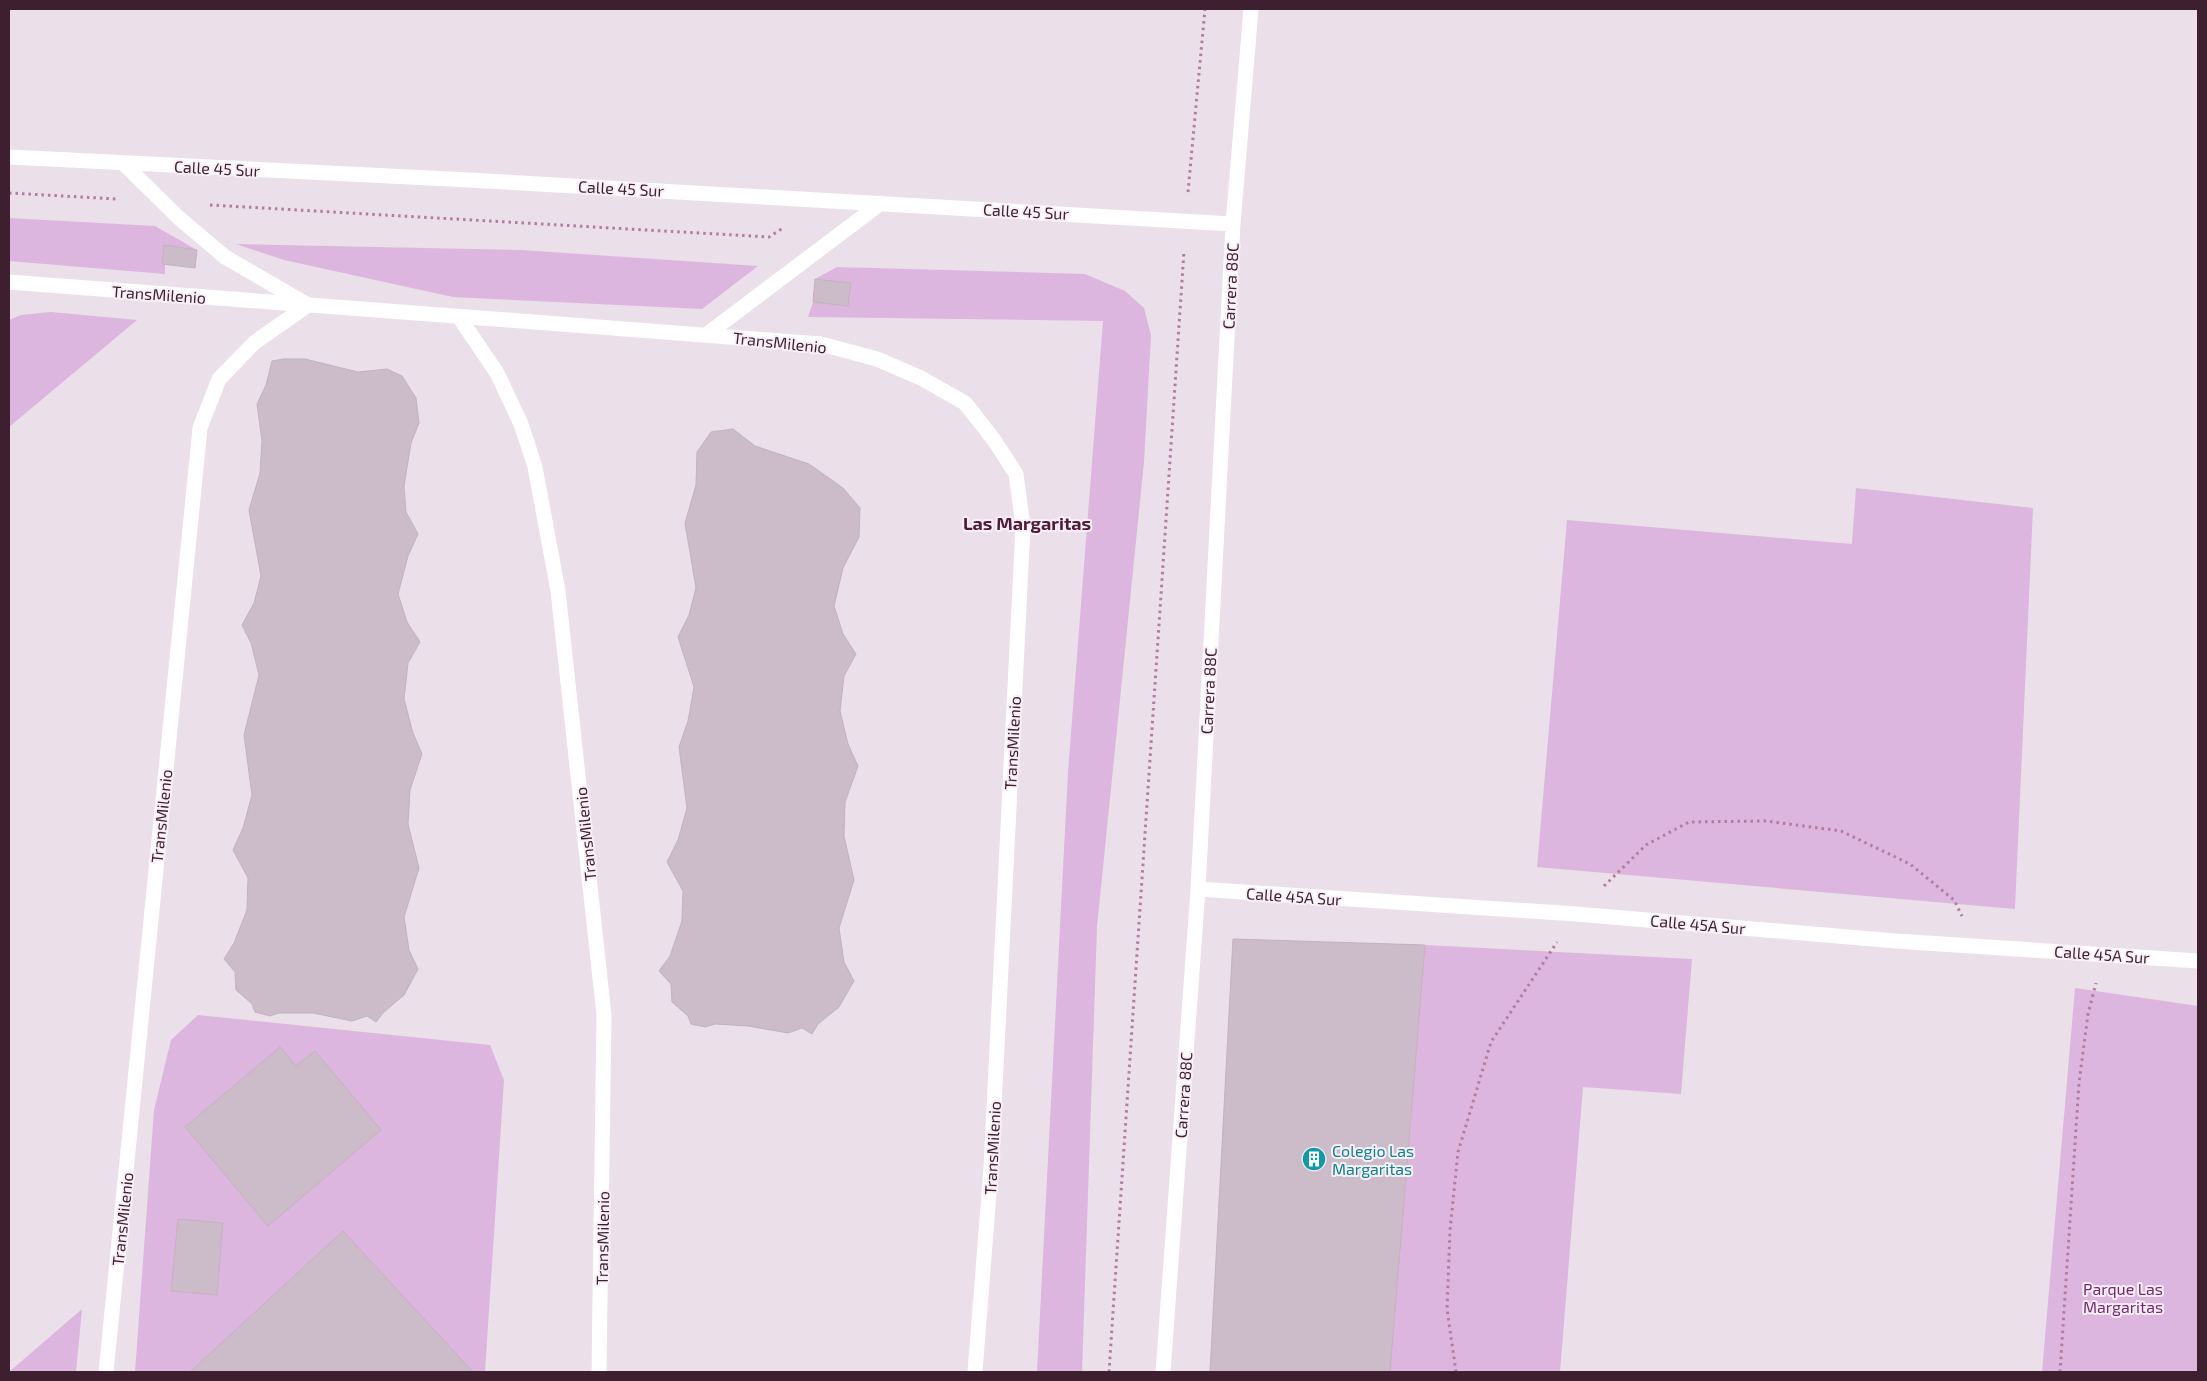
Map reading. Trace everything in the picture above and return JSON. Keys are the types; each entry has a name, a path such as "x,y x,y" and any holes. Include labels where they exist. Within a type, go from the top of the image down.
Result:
{"street":[{"name":"Carrera 88C","path":"1163,1372 1198,889 1233,224 1250,9"},
{"name":"Calle 45 Sur","path":"9,157 881,203 1233,224"},
{"path":"122,163 179,218 225,257 308,305"},
{"name":"TransMilenio","path":"706,335 881,203"},
{"name":"TransMilenio","path":"9,282 821,344 877,359 921,378 965,403 994,440 1016,474 1023,526 992,1168 975,1372"},
{"name":"TransMilenio","path":"106,1372 200,428 219,379 256,342 308,305"},
{"name":"TransMilenio","path":"460,317 497,372 521,424 535,467 558,592 604,1015 599,1372"},
{"name":"Calle 45A Sur","path":"1198,889 1576,914 1896,941 2198,961"}],"path":[{"path":"1109,1372 1186,220 1205,9"},
{"path":"1456,1372 1447,1309 1450,1230 1458,1152 1491,1042 1576,914 1646,845 1689,822 1766,821 1841,831 1910,864 1954,900 1978,945"},
{"path":"2060,1372 2078,1083 2088,1014 2098,978 2108,955"}],"green space":[{"path":"9,218 155,226 197,250 164,246 162,264 165,264 165,274 9,261"},
{"path":"236,244 521,250 758,266 702,309 453,297 284,260"},
{"path":"837,267 1085,274 1125,291 1144,308 1151,335 1144,462 1097,927 1082,1372 1037,1372 1068,772 1103,321 808,317 813,302 848,306 850,283 815,279"},
{"path":"51,312 137,320 9,427 9,320 21,315"},
{"path":"1856,488 2033,508 2015,909 1537,867 1567,520 1852,544"},
{"path":"1233,939 1425,945 1692,959 1681,1094 1583,1087 1560,1372 1210,1372"},
{"name":"Parque Las Margaritas","path":"2075,988 2198,1006 2198,1372 2042,1372"},
{"path":"198,1015 490,1045 504,1080 485,1372 135,1372 154,1110 171,1040"},
{"path":"82,1309 76,1372 9,1372"}],"building":[{"path":"164,245 197,250 195,268 162,264"},
{"path":"815,279 851,283 848,306 813,302"},
{"path":"305,359 358,372 387,369 402,376 416,398 419,423 411,443 404,486 406,512 418,534 408,556 398,594 407,622 420,642 408,663 404,699 413,733 422,754 410,790 408,824 419,868 404,917 409,950 418,969 404,995 383,1013 376,1022 367,1016 352,1021 313,1013 279,1013 270,1016 255,1012 252,1004 236,990 235,972 224,959 234,943 247,910 248,878 233,850 243,828 252,795 244,735 259,675 251,643 242,625 254,603 261,576 249,510 260,473 262,441 257,404 266,385 272,361"},
{"path":"733,429 755,446 809,464 843,488 860,508 859,537 843,568 834,606 843,634 856,654 844,676 840,711 848,744 858,766 845,802 844,836 854,880 839,928 844,962 854,981 839,1007 818,1024 812,1034 802,1028 788,1033 748,1026 715,1024 705,1027 691,1024 688,1016 672,1002 671,984 659,971 670,956 682,921 683,891 667,862 678,840 687,808 679,747 688,721 694,687 678,637 689,615 696,588 685,523 696,485 697,452 711,432"},
{"name":"Colegio Las Margaritas","path":"1233,939 1425,945 1390,1372 1210,1372"},
{"path":"280,1047 296,1066 315,1051 381,1130 268,1226 185,1127"},
{"path":"178,1219 223,1223 217,1295 171,1291"},
{"path":"343,1231 473,1372 190,1372"}],"place":[{"name":"Colegio Las Margaritas","path":"1314,1159"}],"district":[{"name":"Las Margaritas","path":"1027,523"}]}
